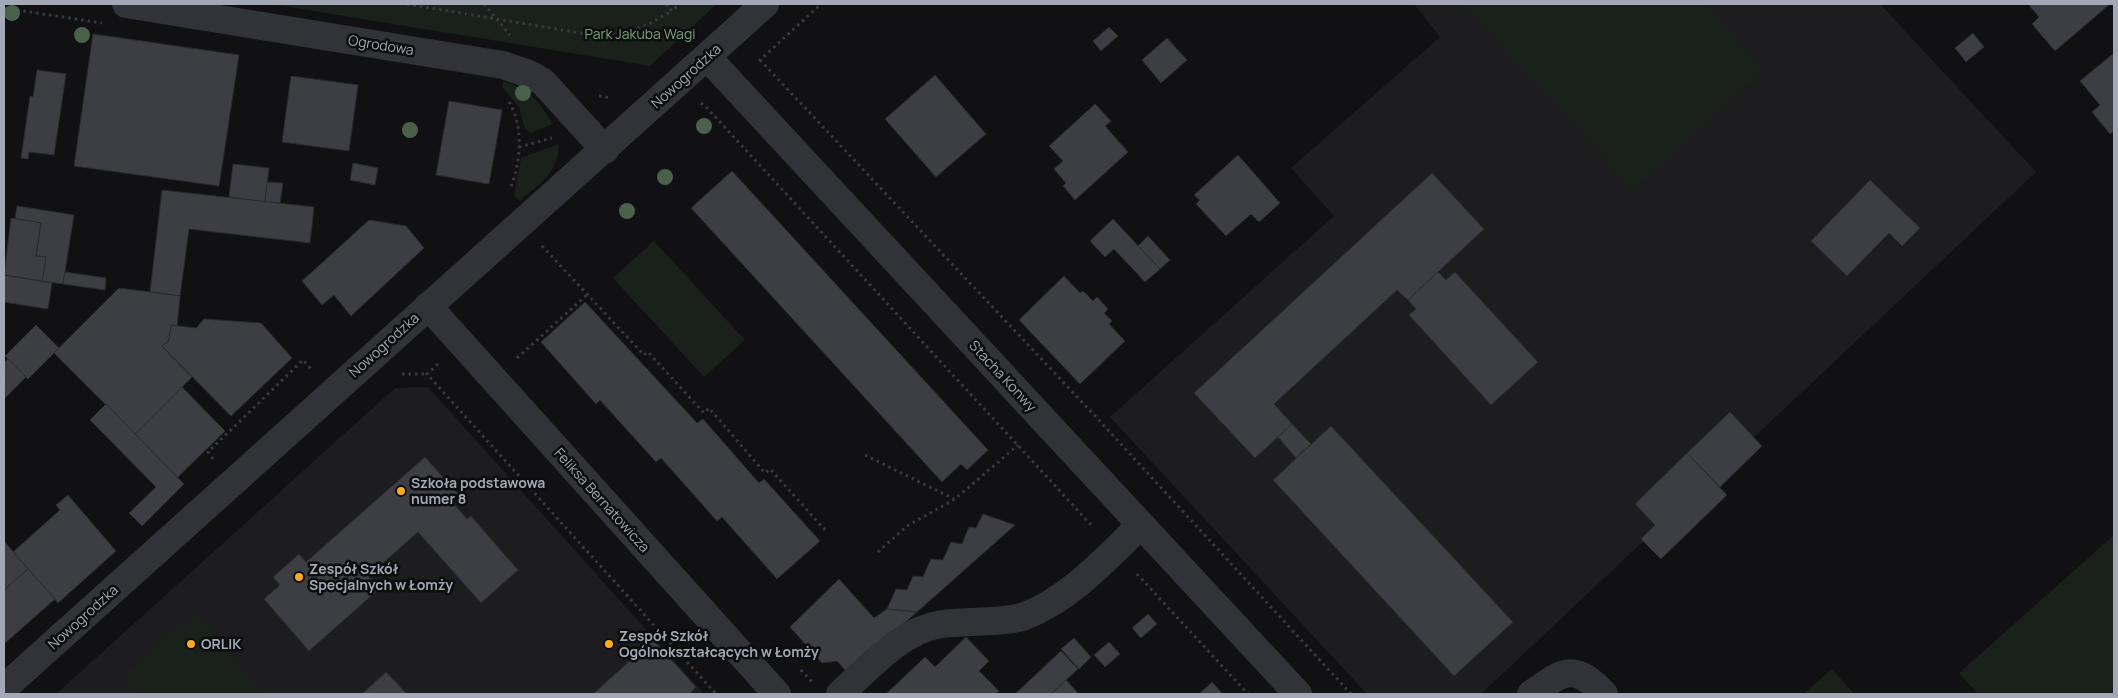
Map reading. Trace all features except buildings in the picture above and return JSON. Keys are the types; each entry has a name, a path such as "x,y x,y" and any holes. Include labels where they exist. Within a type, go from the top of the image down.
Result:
{"street":[{"name":"Ogrodowa","path":"126,4 503,65 529,74 543,82 605,150"},
{"name":"Nowogrodzka","path":"4,688 428,306 605,150 765,4"},
{"name":"Stacha Konwy","path":"707,57 1298,694"},
{"name":"Feliksa Bernatowicza","path":"428,306 777,694"},
{"path":"829,691 920,628 941,624 1023,617 1044,607 1073,588 1141,525"},
{"path":"1531,694 1565,672 1578,673 1604,694"}],"path":[{"path":"407,4 592,35 625,33 647,25 672,11 679,4"},
{"path":"484,4 511,36"},
{"path":"666,4 672,11"},
{"path":"708,109 821,4"},
{"path":"4,8 107,24"},
{"path":"760,60 1096,417 1351,694"},
{"path":"591,92 598,96 617,98"},
{"path":"506,96 514,110 519,131 520,147 512,185 504,204 644,355 648,352 704,413 709,408 766,473 770,469 826,532"},
{"path":"698,104 702,103 708,109 1248,694"},
{"path":"518,358 588,294"},
{"path":"462,343 427,374 716,694"},
{"path":"511,351 524,365"},
{"path":"217,464 208,452 303,360 316,374"},
{"path":"878,552 907,526 955,499 1018,444"},
{"path":"865,455 955,499"},
{"path":"799,668 829,691"}],"shaded area":[{"path":"1414,4 1880,4 2036,172 1481,694 1367,694 1110,417 1334,216 1291,168 1440,37"},
{"name":"Szkoła podstawowa numer 8","path":"428,387 704,694 56,694 395,388"}],"green space":[{"name":"Park Jakuba Wagi","path":"271,4 717,4 650,66"},
{"path":"1462,4 1704,4 1765,69 1634,190"},
{"path":"503,81 521,88 533,97 553,124 530,133 525,129 519,107 502,87"},
{"path":"559,144 556,162 552,170 541,183 520,201 514,195 521,158"},
{"path":"654,241 745,340 704,377 613,278"},
{"path":"2114,535 2114,694 1978,694 1959,673"},
{"name":"ORLIK","path":"196,613 265,694 139,694 123,675"},
{"path":"1832,669 1854,694 1803,694"}],"place":[{"name":"Szkoła podstawowa numer 8","path":"401,491"},
{"name":"Zespół Szkół Specjalnych w Łomży","path":"299,577"},
{"name":"ORLIK","path":"191,644"},
{"name":"Zespół Szkół Ogólnokształcących w Łomży","path":"609,644"}]}
